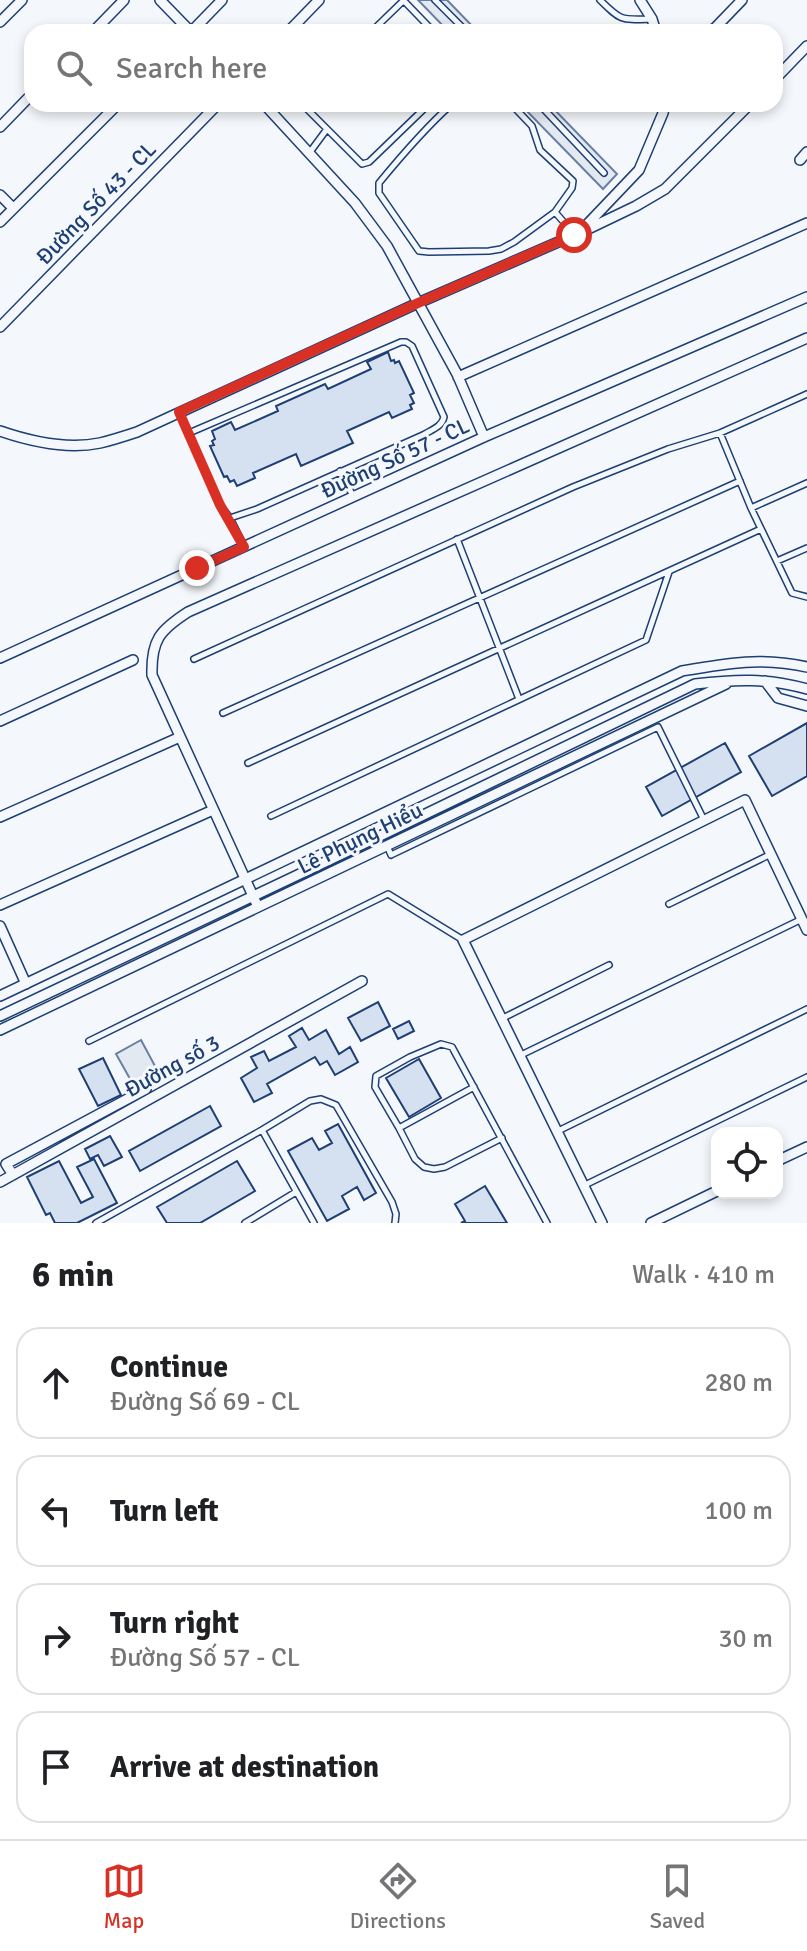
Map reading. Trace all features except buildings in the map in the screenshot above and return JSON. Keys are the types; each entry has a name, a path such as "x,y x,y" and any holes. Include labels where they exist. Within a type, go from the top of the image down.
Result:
{"street":[{"path":"0,22 22,0"},
{"path":"101,24 124,0"},
{"path":"160,0 183,24"},
{"path":"199,24 222,0"},
{"path":"296,24 319,0"},
{"path":"640,0 654,24"},
{"path":"719,24 742,0"},
{"path":"783,72 806,50"},
{"path":"0,127 24,102"},
{"path":"0,222 110,112"},
{"name":"Đường Số 43 - CL","path":"0,327 210,112"},
{"path":"271,112 355,203 387,246 458,377 484,437"},
{"path":"577,234 639,170 663,112"},
{"path":"0,431 23,439 63,445 98,443 137,432 636,206 665,189 742,112"},
{"path":"0,195 13,208"},
{"path":"458,377 807,223"},
{"name":"Đường Số 57 - CL","path":"0,658 484,437 807,297"},
{"path":"258,907 152,675 151,658 156,638 168,625 188,612 807,338"},
{"path":"0,721 133,660"},
{"name":"Lê Phụng Hiểu","path":"0,1016 376,820 682,671 731,662 782,662 807,667"},
{"path":"765,681 778,698 807,706"},
{"name":"Lê Phụng Hiểu","path":"0,1030 258,907 384,840 695,684 765,681 807,689"},
{"path":"0,817 180,737"},
{"path":"602,1223 463,940 745,800 807,930"},
{"path":"0,905 213,810"},
{"path":"376,820 384,840"},
{"name":"Lê Phụng Hiểu","path":"0,996 248,887 384,840"},
{"name":"Lê Phụng Hiểu","path":"0,1003 248,887"},
{"path":"0,926 26,984"},
{"name":"Đường số 3","path":"0,1182 362,981"},
{"path":"13,1175 6,1164 146,1089"},
{"path":"783,1158 807,1147"},
{"path":"651,1223 711,1194"}],"lane":[{"path":"435,0 459,24"},
{"path":"600,0 622,19 652,19"},
{"path":"379,24 402,2 426,24"},
{"path":"310,112 362,164 369,162 421,112"},
{"path":"443,112 379,183 379,193 419,251 501,249 555,212 572,188 573,181 540,150 532,126 519,112"},
{"path":"547,112 604,173"},
{"path":"309,153 327,129"},
{"path":"555,212 577,234"},
{"path":"189,433 401,342 412,346 444,417 443,422 423,435 230,518"},
{"path":"194,659 573,487 668,449 720,433 807,394"},
{"path":"179,412 220,505 244,547"},
{"path":"720,433 751,508 792,593 807,597"},
{"path":"340,471 353,497"},
{"path":"223,713 740,481"},
{"path":"751,508 807,483"},
{"path":"248,763 761,529"},
{"path":"457,539 519,699"},
{"path":"777,561 807,548"},
{"path":"271,816 646,640 669,572"},
{"path":"384,840 391,855 658,727 704,820"},
{"path":"669,904 771,854"},
{"path":"89,1041 388,894 463,940"},
{"path":"520,1056 802,919"},
{"path":"502,1019 609,965"},
{"path":"557,1131 807,1009"},
{"path":"502,1138 445,1167 424,1167 415,1159 374,1080 410,1057 441,1044 452,1047 502,1138 547,1223"},
{"path":"584,1186 807,1077"},
{"path":"399,1128 474,1087"},
{"path":"96,1223 310,1101 321,1099 336,1105 392,1202 395,1223"},
{"path":"262,1130 314,1223"},
{"path":"245,1223 296,1192"}],"shaded area":[{"path":"418,0 447,0 470,24 441,24"},
{"path":"528,112 557,112 617,174 603,189"},
{"path":"141,1040 162,1079 138,1093 116,1054"}],"route":[{"path":"197,568 244,547 220,505 179,412 574,235"}]}
